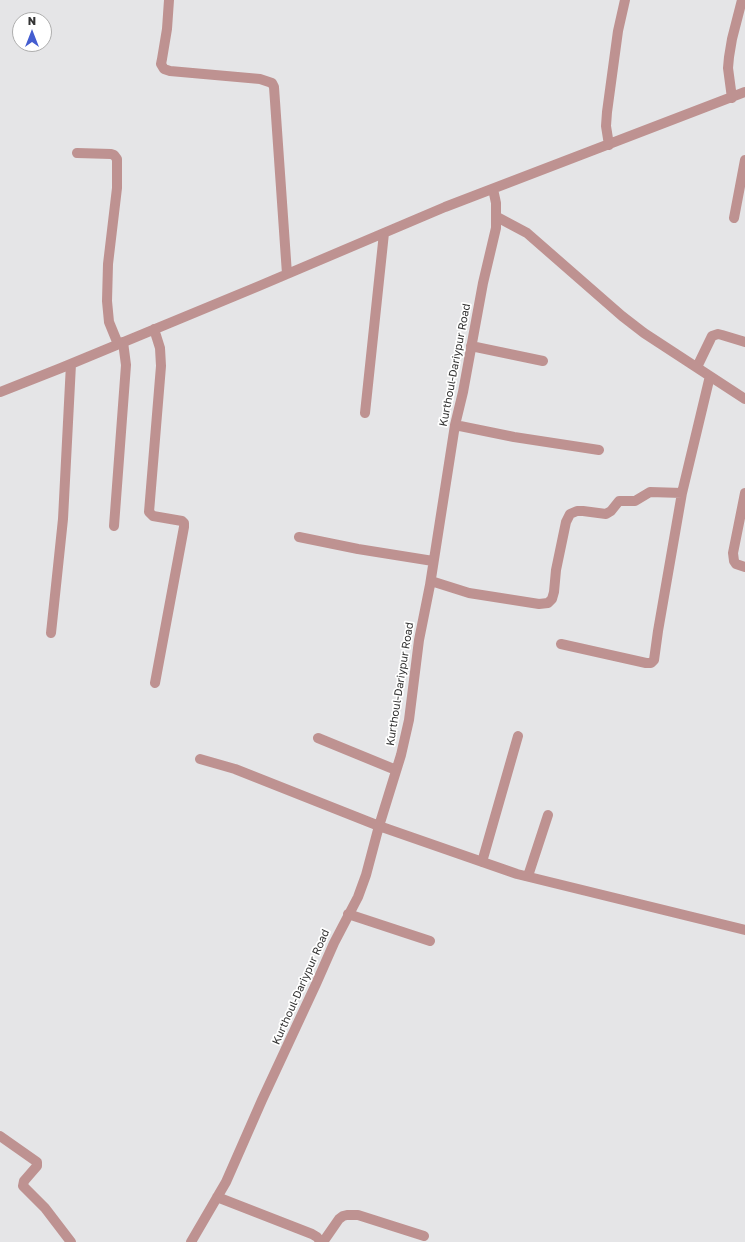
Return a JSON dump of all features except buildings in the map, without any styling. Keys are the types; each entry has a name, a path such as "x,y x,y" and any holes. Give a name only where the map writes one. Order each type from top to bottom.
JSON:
{"street":[{"path":"169,0 167,29 161,64 164,69 170,71 260,79 272,83 274,87 287,274"},
{"path":"609,145 606,126 607,112 618,31 625,0"},
{"path":"732,98 728,68 729,57 742,0"},
{"path":"0,392 493,189 745,92"},
{"path":"78,153 111,154 117,159 117,188 108,264 107,301 108,316 121,343 126,365 114,526"},
{"path":"734,218 745,160"},
{"name":"Kurthoul-Dariypur Road","path":"191,1242 226,1182 262,1100 348,914 358,897 366,875 409,720 419,640 431,581 455,425 463,392 483,283 493,246 497,217 493,189"},
{"path":"497,217 528,233 622,316 644,333 745,399"},
{"path":"365,413 384,233"},
{"path":"154,329 160,348 161,366 154,434 149,512 153,516 182,521 184,523 155,683"},
{"path":"697,367 712,336 718,334 745,342"},
{"path":"471,346 543,361"},
{"path":"51,633 63,519 71,364"},
{"path":"561,644 646,663 651,663 654,660 682,492 710,376"},
{"path":"455,425 522,438 599,450"},
{"path":"431,581 469,592 539,604 548,603 552,599 554,592 556,570 566,522 570,514 577,511 583,511 606,514 611,511 619,501 635,501 650,492 682,492"},
{"path":"745,493 733,548 733,557 736,564 745,567"},
{"path":"299,536 365,550 433,561"},
{"path":"482,862 518,736"},
{"path":"318,738 396,770"},
{"path":"200,759 235,769 379,826 482,862 528,876 745,930"},
{"path":"528,876 548,815"},
{"path":"348,914 430,941"},
{"path":"0,1136 37,1162 37,1166 24,1181 24,1186 45,1208 71,1242"},
{"path":"217,1197 312,1234 318,1237 322,1242 339,1219 347,1214 358,1215 424,1236"}]}
